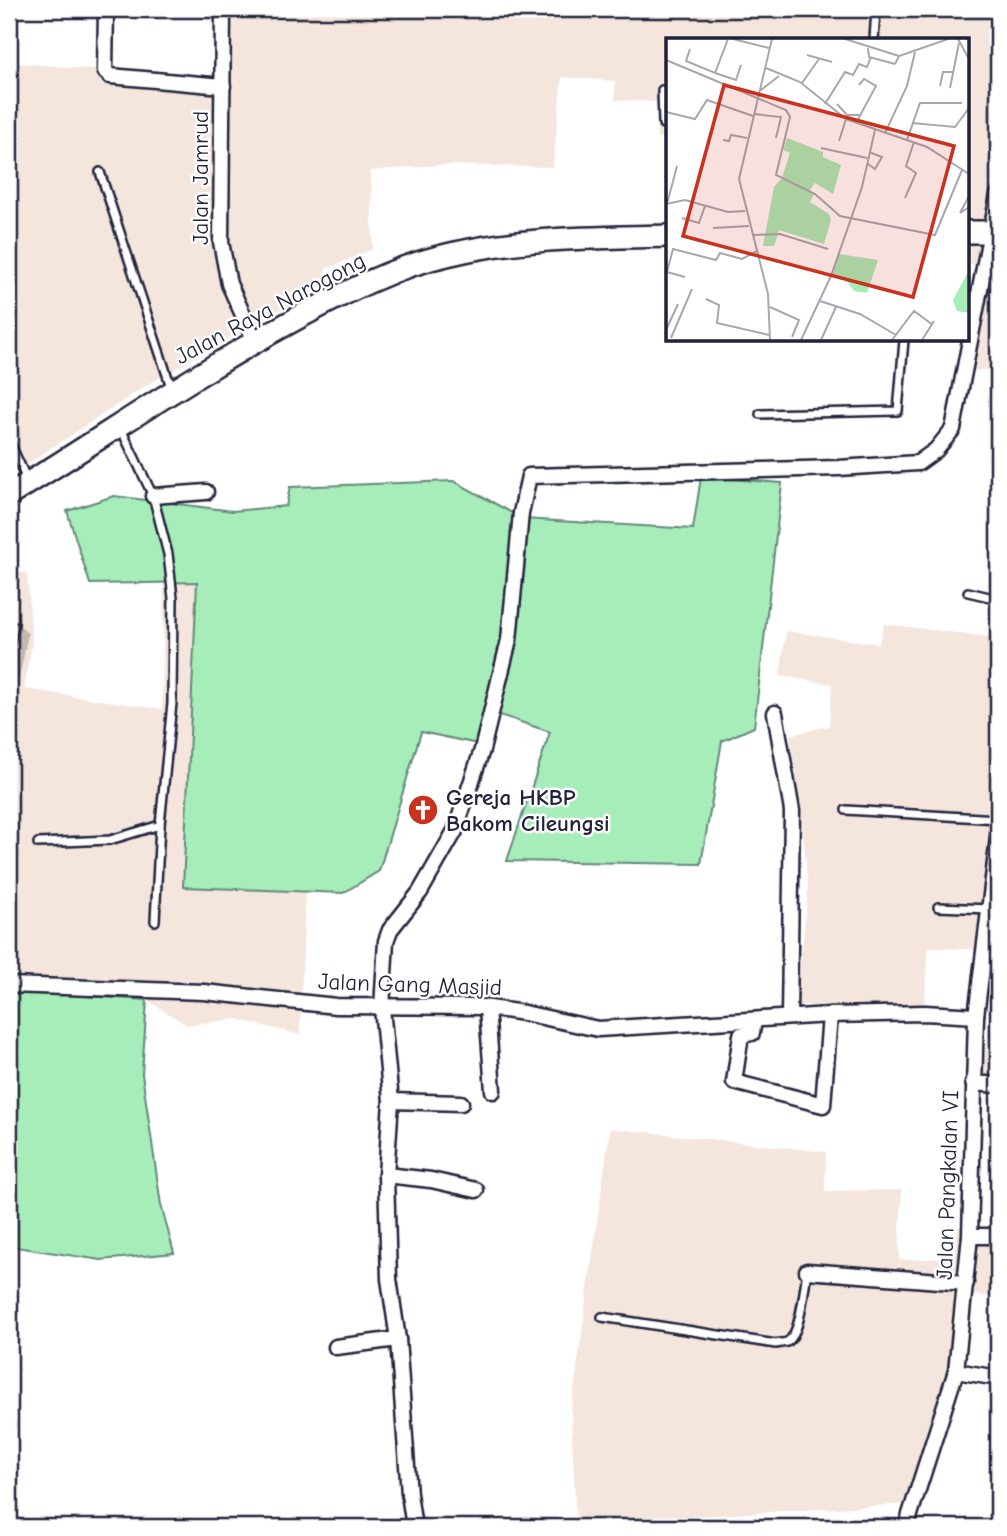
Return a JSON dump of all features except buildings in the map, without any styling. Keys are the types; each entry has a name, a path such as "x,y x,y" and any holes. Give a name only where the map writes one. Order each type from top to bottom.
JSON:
{"main road":[{"path":"968,232 995,232"},
{"name":"Jalan Raya Narogong","path":"9,495 255,341 351,289 406,267 449,254 498,244 666,236"}],"street":[{"path":"106,9 104,71 110,76 223,86"},
{"name":"Jalan Jamrud","path":"223,9 221,242 229,284 255,341"},
{"path":"414,1527 398,1339 389,1279 387,1175 391,1101 382,1008 386,941 390,930 420,892 455,831 482,750 509,640 521,513 529,476 918,464 936,450 953,429 995,232 998,195"},
{"path":"153,496 206,492"},
{"path":"775,713 792,811 789,1017"},
{"name":"Jalan Pangkalan VI","path":"906,1527 956,1371 970,1236 976,1016 990,909 995,891 998,838"},
{"name":"Jalan Gang Masjid","path":"9,985 204,992 335,1006 486,1008 598,1029 830,1015 925,1013 976,1016"},
{"path":"486,1008 493,1091"},
{"path":"754,1020 752,1033 741,1035 734,1082 823,1105 830,1015"},
{"path":"973,1083 998,1085"},
{"path":"391,1101 461,1103"},
{"path":"387,1175 431,1180 476,1190"},
{"path":"970,1236 998,1236"},
{"path":"807,1271 966,1283"},
{"path":"336,1347 398,1339"},
{"path":"956,1371 998,1378"}],"lane":[{"path":"874,38 876,9"},
{"path":"662,90 663,124 666,126"},
{"path":"100,172 172,391"},
{"path":"760,414 898,411 904,341"},
{"path":"119,426 153,496 168,554 173,598 173,703 160,825 155,921"},
{"path":"9,441 28,484"},
{"path":"968,592 998,599"},
{"path":"845,810 998,818"},
{"path":"38,843 110,840 160,825"},
{"path":"938,907 990,909"},
{"path":"601,1317 775,1344 787,1342 794,1335 798,1321 807,1271"}],"shaded area":[{"path":"227,9 998,9 998,242 990,242 984,265 968,264 968,38 666,38 666,138 657,138 657,102 615,100 615,81 562,77 553,167 439,165 371,171 373,249 326,269 327,283 150,383 9,476 9,62 221,81"},
{"path":"982,280 998,282 998,369 968,371"},
{"path":"9,530 17,574 27,572 32,643 24,689 162,709 164,582 197,582 183,887 305,891 300,1035 236,1019 187,1025 147,1000 9,991"},
{"path":"884,624 998,638 998,1077 983,1077 996,951 929,947 924,1009 796,1005 808,891 802,817 790,735 829,726 832,684 780,676 786,631 879,644"},
{"path":"610,1128 826,1152 825,1191 902,1190 899,1260 954,1258 958,1227 998,1227 998,1296 958,1295 953,1339 927,1455 908,1504 576,1523 571,1412"}],"green space":[{"path":"701,477 782,483 754,727 722,741 701,864 507,861 550,732 494,713 478,744 421,732 379,871 343,893 183,887 197,582 90,584 67,511 114,496 233,511 286,506 290,487 454,481 523,519 693,529"},
{"path":"9,991 147,1000 142,1074 161,1205 174,1253 101,1260 9,1246"}],"place":[{"name":"Gereja HKBP Bakom Cileungsi","path":"423,810"}]}
